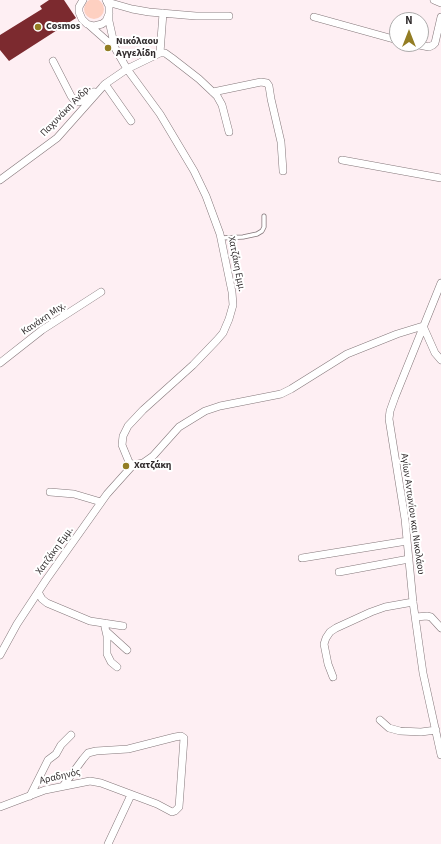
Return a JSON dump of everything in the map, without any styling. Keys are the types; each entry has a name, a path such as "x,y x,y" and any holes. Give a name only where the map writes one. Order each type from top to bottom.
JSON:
{"street":[{"path":"434,0 441,3"},
{"path":"106,1 139,11 196,16 230,16"},
{"path":"106,1 109,6 110,28 115,48"},
{"path":"81,2 79,12 80,17 115,48"},
{"path":"162,13 160,53 165,53 170,56 213,92 222,105 228,132"},
{"path":"89,25 94,26 102,24 106,21 109,14"},
{"path":"314,17 389,38"},
{"path":"429,47 433,46 435,43 441,17"},
{"name":"Χατζάκη Εμμ.","path":"115,48 127,69 160,114 190,164 206,196 221,238 232,292 233,305 230,319 223,333 217,340 193,365 143,410 128,426 123,436 122,445 127,458 133,465"},
{"name":"Παχυνάκη Ανδρ.","path":"0,180 57,138 106,84 127,69 160,53"},
{"path":"53,61 75,101 79,102 85,100 106,84 131,121"},
{"path":"213,92 261,82 268,83 281,142 283,171"},
{"path":"342,160 441,178"},
{"name":"Αγίων Αντωνίου και Νικολάου","path":"441,283 395,397 389,419 407,541 413,602 423,673 441,755"},
{"name":"Κανάκη Μιχ.","path":"0,363 42,330 101,292"},
{"path":"423,326 435,353 441,360"},
{"name":"Χατζάκη Εμμ.","path":"0,655 17,624 38,592 101,502 133,465 143,463 157,452 173,432 205,411 220,406 281,394 347,354 392,336 423,326"},
{"path":"50,492 78,495 101,502"},
{"path":"302,558 407,541"},
{"path":"339,572 409,559"},
{"path":"38,592 42,599 57,607 105,627 127,650"},
{"path":"334,677 328,664 324,644 330,632 371,612 386,607 413,602"},
{"path":"416,617 431,617 441,628"},
{"path":"105,627 123,626"},
{"path":"105,627 107,654 111,662 117,667"},
{"path":"380,720 389,728 400,730 421,732 436,730"},
{"path":"30,796 48,760 56,754 61,745 71,735"},
{"name":"Αραδηνός","path":"0,807 45,790 85,782 96,782 175,812 180,807 184,738 180,736 128,749 88,753 63,786"},
{"path":"108,844 131,795"}],"lane":[{"path":"221,238 257,234 262,231 264,227 264,216"}],"shaded area":[{"path":"94,-1 101,2 104,9 101,16 94,19 87,16 84,9 87,2"}],"building":[{"name":"Cosmos","path":"49,0 64,0 76,18 9,61 0,50 0,35 42,9 40,6"}],"place":[{"name":"Cosmos","path":"38,27"},
{"name":"Νικόλαου Αγγελίδη","path":"108,48"},
{"name":"Χατζάκη","path":"126,466"}]}
